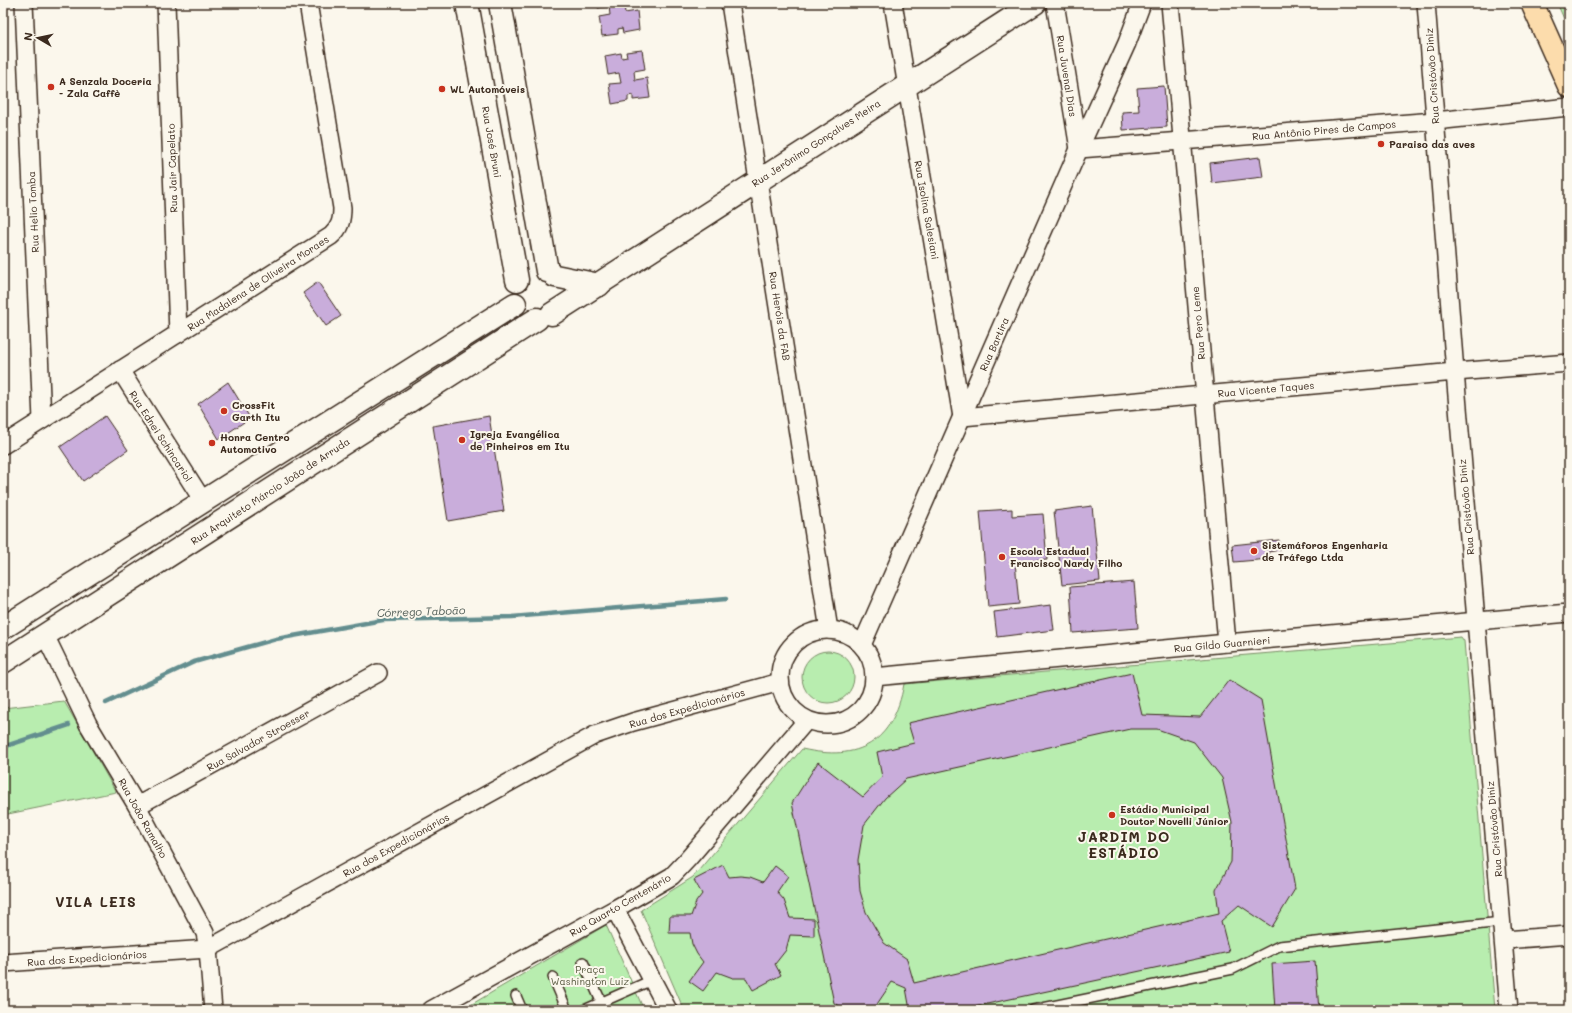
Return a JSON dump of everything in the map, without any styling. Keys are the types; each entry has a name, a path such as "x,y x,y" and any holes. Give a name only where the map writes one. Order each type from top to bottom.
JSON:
{"main road":[{"path":"1532,3 1569,86"}],"street":[{"name":"Rua Helio Tomba","path":"24,3 42,420"},
{"name":"Rua Jair Capelato","path":"166,3 178,334"},
{"name":"Rua Madalena de Oliveira Moraes","path":"3,445 331,236 340,226 342,208 308,3"},
{"name":"Rua José Bruni","path":"467,3 517,280"},
{"path":"500,3 551,274 560,284 562,292 558,308 545,316 528,317 520,312 515,304 513,296 517,280 523,274 530,271 539,270 551,274 599,285"},
{"name":"Rua Heróis da FAB","path":"730,3 829,630"},
{"name":"Rua Isolina Salesiani","path":"893,3 962,417"},
{"name":"Rua Jerônimo Gonçalves Meira","path":"545,316 599,285 758,180 1035,3"},
{"name":"Rua Juvenal Dias","path":"1055,3 1079,149"},
{"name":"Rua Bartira","path":"862,645 1079,149 1127,43 1142,3"},
{"name":"Rua Bartira","path":"1127,43 1150,3"},
{"name":"Rua Pero Leme","path":"1170,3 1227,643"},
{"name":"Rua Cristóvão Diniz","path":"1426,3 1455,372 1509,1010"},
{"name":"Rua Antônio Pires de Campos","path":"1079,149 1435,121 1569,107"},
{"path":"3,628 515,304"},
{"name":"Rua Arquiteto Márcio João de Arruda","path":"3,662 545,316"},
{"name":"Rua Vicente Taques","path":"962,417 1569,363"},
{"name":"Rua Ednei Schincariol","path":"120,370 203,501"},
{"name":"Rua Gildo Guarnieri","path":"874,677 1227,643 1569,613"},
{"path":"818,630 829,630 847,634 862,645 869,655 873,666 874,677 872,691 867,704 858,714 846,721 833,725 819,725 806,721 796,714 788,705 782,694 780,670 783,659 797,640 806,634 818,630"},
{"name":"Rua João Ramalho","path":"45,635 88,724 137,806 205,932 208,949 213,1010"},
{"name":"Rua Salvador Stroesser","path":"137,806 378,673"},
{"name":"Rua dos Expedicionários","path":"3,963 208,949 595,735 633,722 780,682"},
{"name":"Rua Quarto Centenário","path":"431,1010 672,876 806,721"},
{"path":"615,909 668,1010"},
{"path":"1504,940 1569,935"}],"lane":[{"path":"1033,1010 1232,969 1279,946 1502,922"},
{"path":"583,962 603,1006"},
{"path":"553,977 567,1010"},
{"path":"584,1010 603,1006 652,980"},
{"path":"516,996 522,1010"}],"green space":[{"path":"1557,3 1569,3 1569,30"},
{"name":"Estádio Municipal Doutor Novelli Júnior","path":"1461,637 1464,641 1495,1010 684,1010 641,910 693,877 802,749 840,753 856,750 870,744 882,734 891,721 899,704 904,684"},
{"path":"828,651 838,653 846,659 852,667 854,677 852,687 846,695 838,701 828,703 818,701 810,695 804,687 802,677 804,667 810,659 818,653"},
{"path":"64,701 116,792 3,815 3,708"},
{"name":"Praça Washington Luiz","path":"606,925 644,1010 462,1010"}],"building":[{"path":"597,3 629,3 624,4 625,13 637,11 639,30 623,33 622,28 618,29 618,34 602,36 599,17 610,15 609,6 598,8"},
{"path":"642,50 645,69 634,71 635,80 647,78 650,98 633,100 633,95 628,96 628,101 612,104 609,84 621,83 619,73 608,75 605,56 621,53 622,58 627,57 626,52"},
{"path":"1164,86 1167,127 1123,130 1122,112 1139,111 1137,88"},
{"path":"1260,157 1263,177 1212,183 1210,163"},
{"path":"318,282 341,316 326,326 303,293"},
{"name":"CrossFit Garth Itu","path":"228,382 250,418 219,439 198,404"},
{"path":"105,416 128,450 83,481 60,447"},
{"path":"489,416 504,511 448,521 433,426"},
{"path":"1092,506 1100,581 1062,585 1054,511"},
{"path":"1012,509 1012,516 1043,514 1047,560 1015,562 1019,604 988,607 980,511"},
{"name":"Sistemáforos Engenharia de Tráfego Ltda","path":"1279,540 1280,550 1268,552 1269,559 1234,562 1232,545"},
{"path":"1134,582 1138,628 1073,633 1070,587"},
{"path":"1051,605 1054,630 997,637 994,612"},
{"path":"1132,673 1142,715 1200,717 1229,680 1261,700 1295,889 1272,927 1239,905 1221,921 1229,952 959,1010 910,1010 906,988 892,982 873,1010 847,1010 834,1003 792,803 818,762 863,797 882,777 877,752 914,743 908,723","holes":["1130,729 1157,729 1194,742 1222,778 1232,822 1231,862 1216,890 1219,913 914,983 907,959 884,943 866,912 860,891 858,860 864,825 885,798 906,779"]},
{"path":"723,865 729,877 750,877 763,882 775,866 788,876 777,892 784,900 790,918 814,919 814,936 790,935 786,950 775,964 781,975 753,990 746,978 733,978 717,972 703,991 689,981 703,962 692,944 690,933 669,933 670,916 691,916 696,902 702,894 694,880"},
{"path":"1315,961 1319,1010 1275,1010 1272,964"}],"waterway":[{"name":"Córrego Taboão","path":"106,703 194,662 276,639 383,620 512,617 726,599"},
{"name":"Córrego Taboão","path":"3,747 69,725"}],"place":[{"name":"A Senzala Doceria - Zala Caffè","path":"51,87"},
{"name":"WL Automóveis","path":"442,89"},
{"name":"Paraiso das aves","path":"1381,144"},
{"name":"CrossFit Garth Itu","path":"224,411"},
{"name":"Igreja Evangélica de Pinheiros em Itu","path":"462,440"},
{"name":"Honra Centro Automotivo","path":"212,443"},
{"name":"Sistemáforos Engenharia de Tráfego Ltda","path":"1254,551"},
{"name":"Escola Estadual Francisco Nardy Filho","path":"1002,557"},
{"name":"Estádio Municipal Doutor Novelli Júnior","path":"1112,815"}],"district":[{"name":"JARDIM DO ESTÁDIO","path":"1124,844"},
{"name":"VILA LEIS","path":"96,901"}]}
